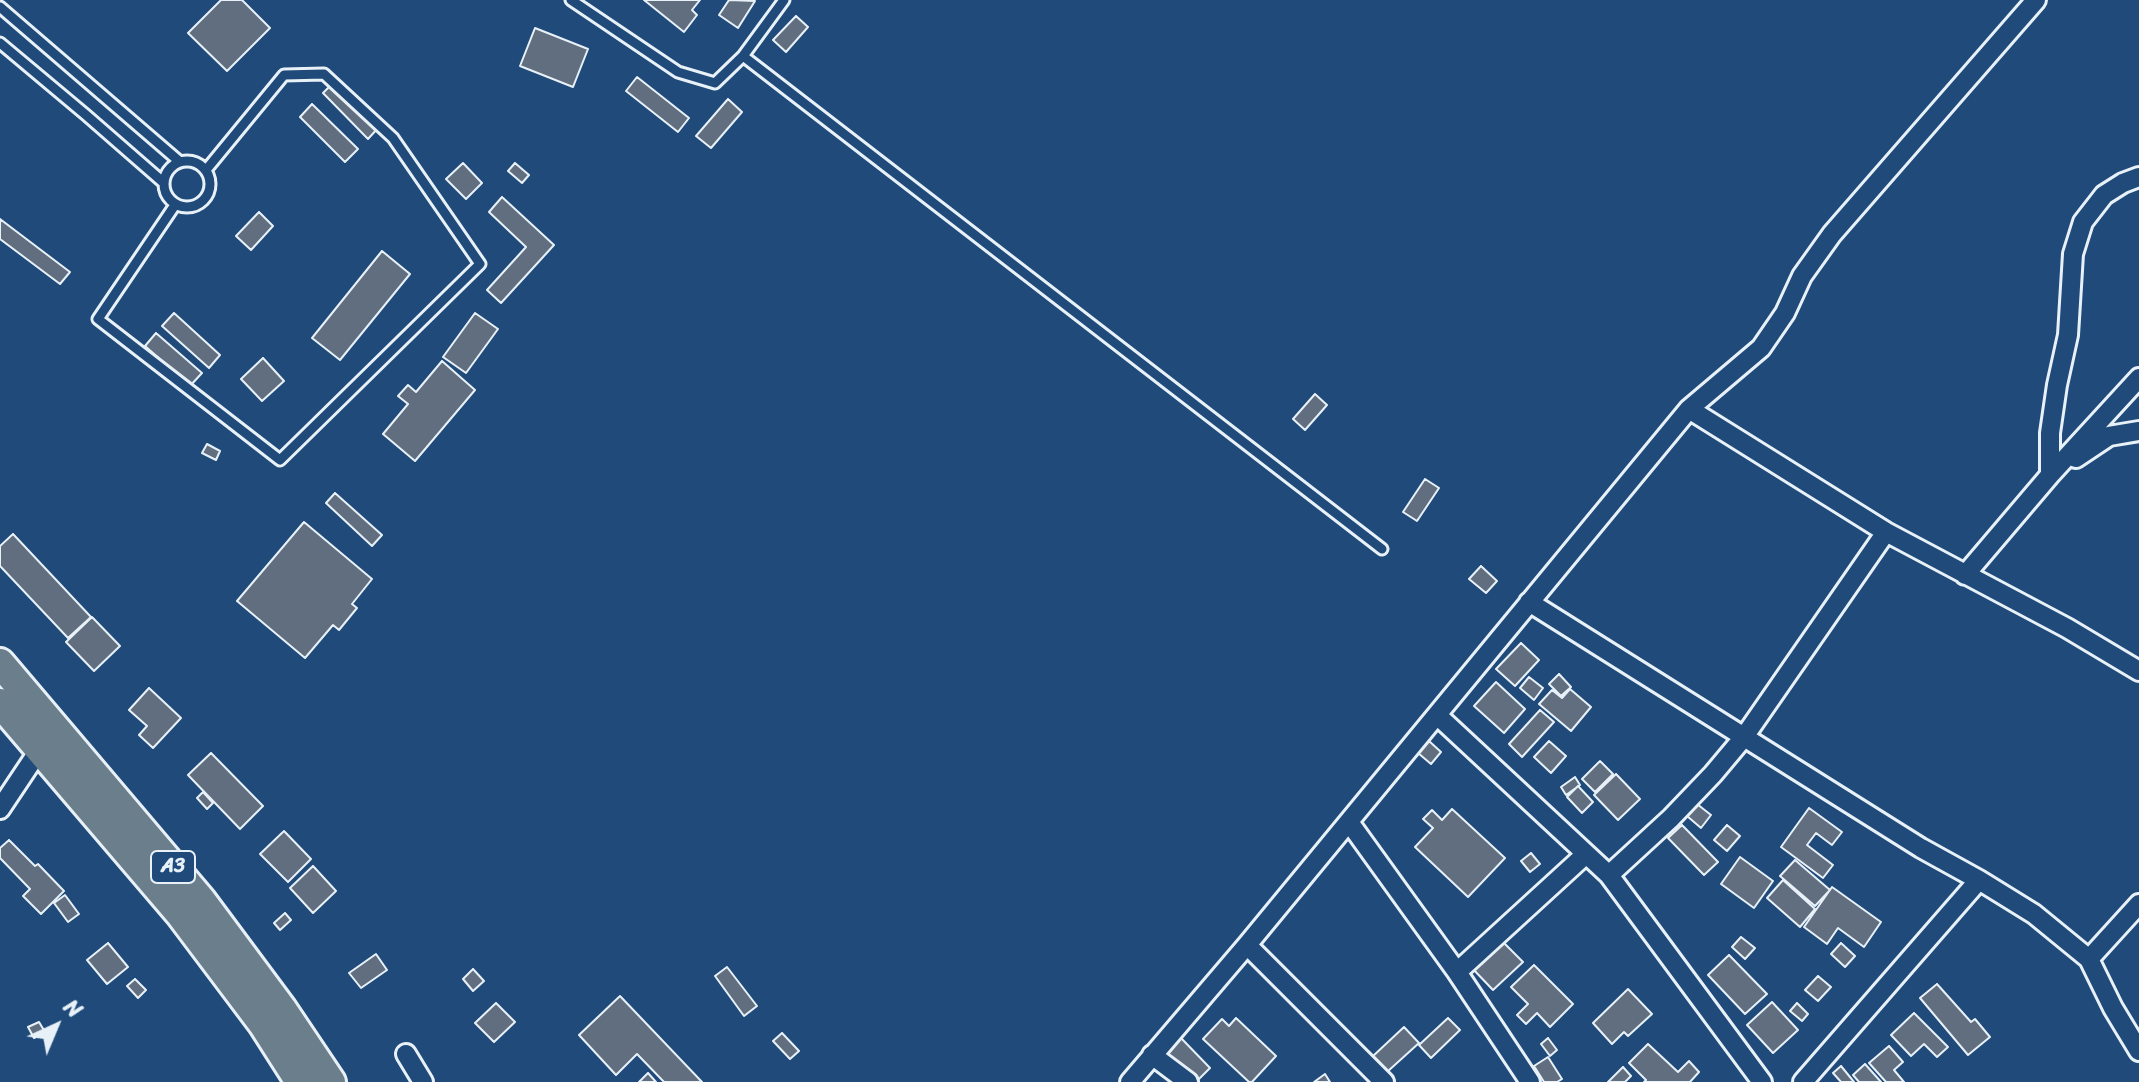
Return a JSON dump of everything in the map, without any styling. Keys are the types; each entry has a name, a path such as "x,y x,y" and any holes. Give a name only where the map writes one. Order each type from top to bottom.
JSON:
{"highway":[{"name":"A3","path":"0,663 201,900 282,1009 331,1082"},
{"name":"A3","path":"0,703 181,915 263,1024 300,1082"}],"street":[{"path":"1130,1082 1438,716 1689,409 1761,348 1785,313 1802,276 1832,234 2036,0"},
{"path":"2050,475 2050,433 2068,335 2073,254 2083,222 2104,195 2139,177"},
{"path":"1965,575 2050,475 2139,378"},
{"path":"1689,409 1886,532 2067,628 2139,671"},
{"path":"2050,475 2109,436 2139,431"},
{"path":"1609,875 1702,785 1744,737 1886,532"},
{"path":"1529,602 1921,848 2034,914 2089,959 2139,1051"},
{"path":"1438,716 1609,875 1762,1082"},
{"path":"0,809 40,749"},
{"path":"1349,822 1457,972 1530,1082"},
{"path":"1457,972 1586,854"},
{"path":"1803,1082 1979,880"},
{"path":"2089,959 2139,905"},
{"path":"1247,945 1384,1082"},
{"path":"406,1054 423,1082"},
{"path":"1152,1055 1188,1082"}],"lane":[{"path":"571,0 678,72 715,83 743,56 784,0"},
{"path":"0,7 180,162"},
{"path":"0,43 164,183"},
{"path":"743,56 1382,549"},
{"path":"175,205 98,319 280,460 480,264 393,138 324,74 284,75 206,170"},
{"path":"180,162 194,162 206,170 211,186 205,200 191,208 175,205 169,199 164,183 172,167 180,162"}],"building":[{"path":"221,0 242,0 270,28 227,71 188,33"},
{"path":"644,0 700,0 692,10 697,15 684,32"},
{"path":"729,0 755,1 738,28 719,15"},
{"path":"796,16 808,27 786,52 773,40"},
{"path":"535,28 588,49 573,87 520,66"},
{"path":"637,77 689,118 678,132 626,91"},
{"path":"333,83 378,128 368,139 323,93"},
{"path":"728,99 742,112 711,148 696,136"},
{"path":"312,104 358,149 345,162 300,117"},
{"path":"463,163 482,183 466,199 446,179"},
{"path":"515,163 529,175 522,183 508,171"},
{"path":"502,197 554,245 501,303 487,290 526,247 489,212"},
{"path":"259,212 273,226 251,250 236,236"},
{"path":"0,219 70,272 60,284 0,239"},
{"path":"382,251 410,274 340,360 312,338"},
{"path":"174,313 220,355 209,368 162,326"},
{"path":"475,313 498,329 466,373 443,357"},
{"path":"156,333 202,373 190,386 145,346"},
{"path":"263,358 284,381 262,401 241,379"},
{"path":"442,361 475,390 415,461 383,434 408,404 398,396 408,385 416,392"},
{"path":"1315,394 1327,405 1305,430 1293,419"},
{"path":"207,444 220,451 216,460 202,453"},
{"path":"1425,479 1439,488 1417,521 1403,512"},
{"path":"335,493 382,535 372,546 326,503"},
{"path":"304,522 372,579 352,604 357,608 339,630 333,625 305,658 237,601"},
{"path":"13,534 91,617 68,638 0,566 0,546"},
{"path":"1481,566 1497,581 1486,593 1469,579"},
{"path":"92,617 120,646 94,671 66,642"},
{"path":"1521,643 1539,660 1515,686 1496,669"},
{"path":"1559,674 1571,687 1561,696 1549,684"},
{"path":"1529,677 1543,688 1534,700 1520,688"},
{"path":"1496,682 1525,709 1504,733 1474,706"},
{"path":"149,688 181,718 153,748 139,735 147,726 129,710"},
{"path":"1570,689 1591,707 1571,731 1539,704 1552,690 1562,698"},
{"path":"1540,710 1554,722 1522,757 1509,744"},
{"path":"1429,741 1441,752 1431,764 1418,753"},
{"path":"1549,741 1566,756 1551,773 1534,757"},
{"path":"211,753 263,806 240,829 188,775"},
{"path":"1600,761 1613,774 1595,792 1582,779"},
{"path":"1616,774 1640,799 1618,820 1594,795"},
{"path":"1575,777 1580,785 1566,795 1561,787"},
{"path":"1578,786 1593,802 1582,813 1567,797"},
{"path":"203,792 213,803 207,809 197,798"},
{"path":"1697,804 1711,815 1701,828 1687,816"},
{"path":"1809,808 1842,832 1832,845 1816,833 1807,845 1833,865 1823,878 1781,847"},
{"path":"1452,809 1505,858 1468,897 1415,847 1433,828 1423,819 1432,810 1442,820"},
{"path":"1682,825 1718,862 1704,875 1668,838"},
{"path":"1727,825 1740,836 1727,851 1714,840"},
{"path":"284,831 311,859 288,882 260,854"},
{"path":"9,840 64,891 41,914 23,896 30,889 0,858 0,848"},
{"path":"1531,853 1540,864 1530,872 1521,861"},
{"path":"1740,857 1773,881 1754,908 1721,884"},
{"path":"1795,860 1830,890 1815,906 1780,876"},
{"path":"313,866 336,891 313,913 290,888"},
{"path":"1783,880 1815,909 1800,927 1767,898"},
{"path":"1832,887 1881,922 1864,947 1838,928 1827,944 1804,927"},
{"path":"65,895 79,914 68,922 54,903"},
{"path":"285,913 291,920 280,930 274,923"},
{"path":"1741,937 1755,948 1745,959 1732,947"},
{"path":"1500,939 1523,962 1493,990 1471,967"},
{"path":"108,943 128,967 107,984 87,960"},
{"path":"1841,943 1855,956 1845,967 1831,954"},
{"path":"376,954 387,970 361,988 349,973"},
{"path":"1729,955 1767,994 1745,1014 1708,975"},
{"path":"1534,965 1573,1004 1550,1027 1537,1013 1526,1024 1517,1015 1528,1004 1511,987"},
{"path":"727,967 757,1006 744,1016 715,976"},
{"path":"473,969 484,981 473,991 463,979"},
{"path":"1818,976 1831,987 1818,1001 1805,990"},
{"path":"135,979 146,990 138,998 127,986"},
{"path":"1937,984 1971,1022 1975,1019 1990,1037 1968,1055 1920,998"},
{"path":"1628,989 1652,1014 1628,1036 1624,1032 1612,1044 1593,1023"},
{"path":"620,996 702,1082 664,1082 637,1054 616,1075 579,1035"},
{"path":"1772,1002 1798,1030 1773,1053 1747,1025"},
{"path":"496,1003 515,1022 494,1042 475,1023"},
{"path":"1797,1003 1808,1014 1802,1021 1790,1011"},
{"path":"1914,1013 1948,1047 1937,1057 1924,1044 1911,1056 1891,1035"},
{"path":"1236,1018 1276,1056 1252,1082 1203,1039 1222,1019 1229,1026"},
{"path":"1448,1018 1460,1030 1431,1058 1419,1045"},
{"path":"39,1022 45,1032 34,1038 28,1027"},
{"path":"1404,1027 1419,1043 1387,1072 1372,1057"},
{"path":"782,1033 799,1051 790,1059 773,1041"},
{"path":"1181,1038 1210,1068 1196,1082 1163,1055"},
{"path":"1548,1038 1557,1050 1550,1056 1541,1044"},
{"path":"1648,1044 1678,1072 1689,1061 1699,1072 1690,1082 1644,1082 1646,1080 1629,1063"},
{"path":"1889,1046 1903,1062 1894,1070 1904,1082 1886,1082 1869,1063"},
{"path":"1548,1057 1562,1079 1557,1082 1544,1082 1534,1066"},
{"path":"1865,1064 1881,1082 1859,1082 1853,1075"},
{"path":"1841,1066 1854,1082 1841,1082 1833,1073"},
{"path":"1623,1067 1631,1076 1625,1082 1608,1082"},
{"path":"648,1073 656,1082 639,1082"},
{"path":"1325,1074 1330,1082 1314,1082"}]}
